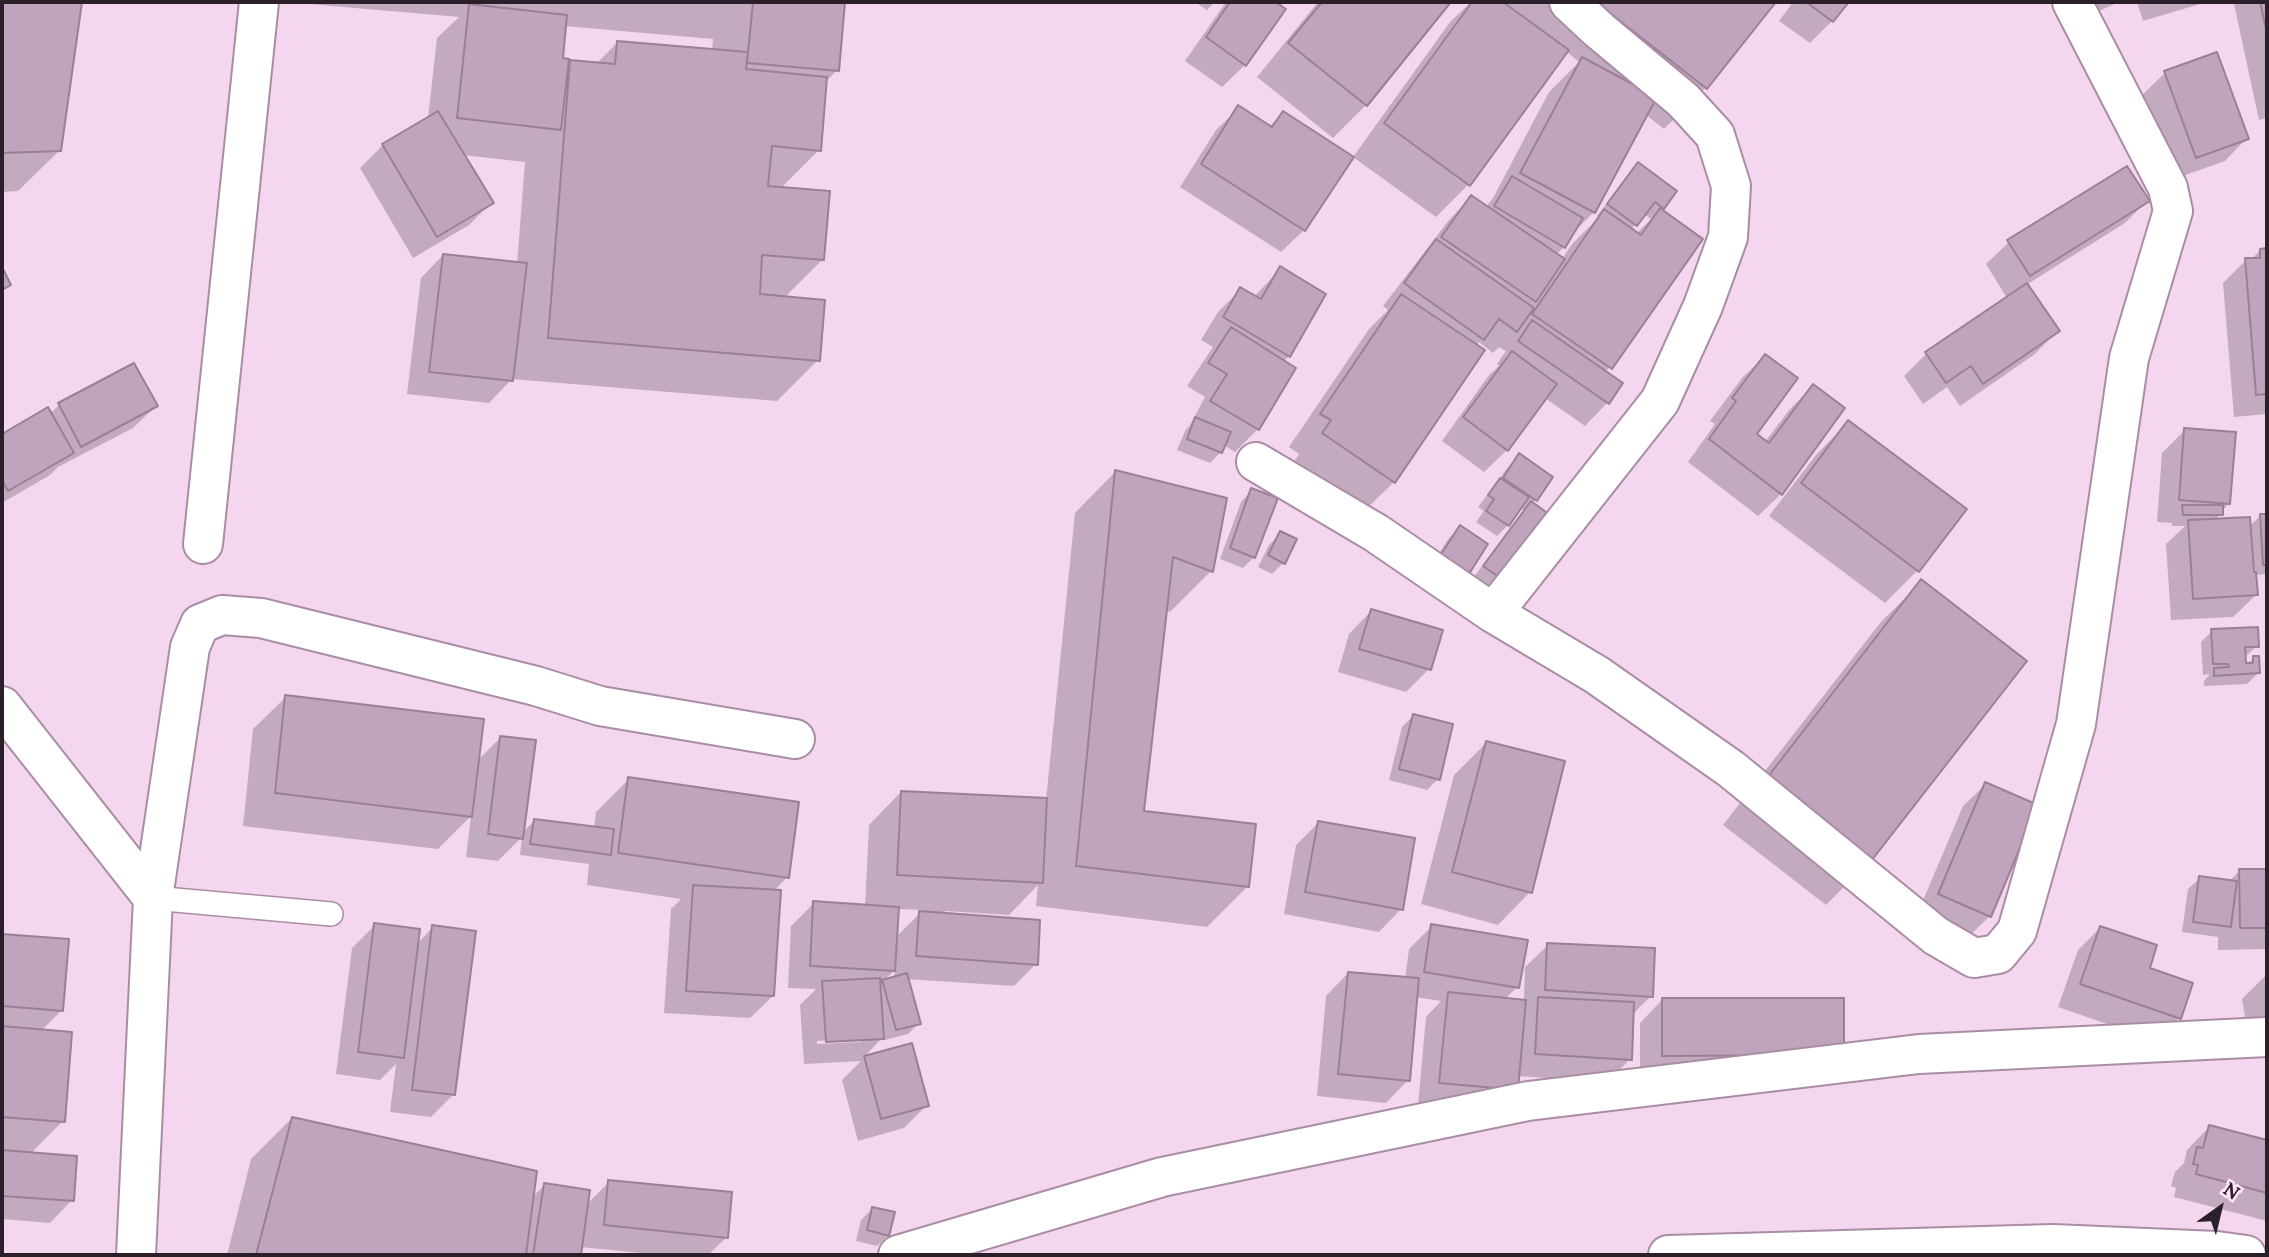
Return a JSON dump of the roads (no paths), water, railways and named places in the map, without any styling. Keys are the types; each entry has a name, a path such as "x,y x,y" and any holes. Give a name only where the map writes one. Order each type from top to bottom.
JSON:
{"street":[{"path":"203,544 259,2"},
{"path":"1493,613 1660,401 1703,306 1728,237 1731,186 1715,135 1682,100 1569,2"},
{"path":"1255,462 1376,533 1493,613 1597,675 1731,769 1936,936 1974,958 1998,954 2017,931 2076,724 2129,358 2172,211 2168,188 2072,2"},
{"path":"143,1254 153,898 190,647 200,624 222,615 261,618 536,686 600,706 795,739"},
{"path":"2,706 153,898"},
{"path":"898,1255 1162,1177 1528,1101 1919,1054 2267,1037"},
{"path":"1668,1255 2053,1244 2217,1251 2245,1255"}],"lane":[{"path":"153,898 331,914"}]}
